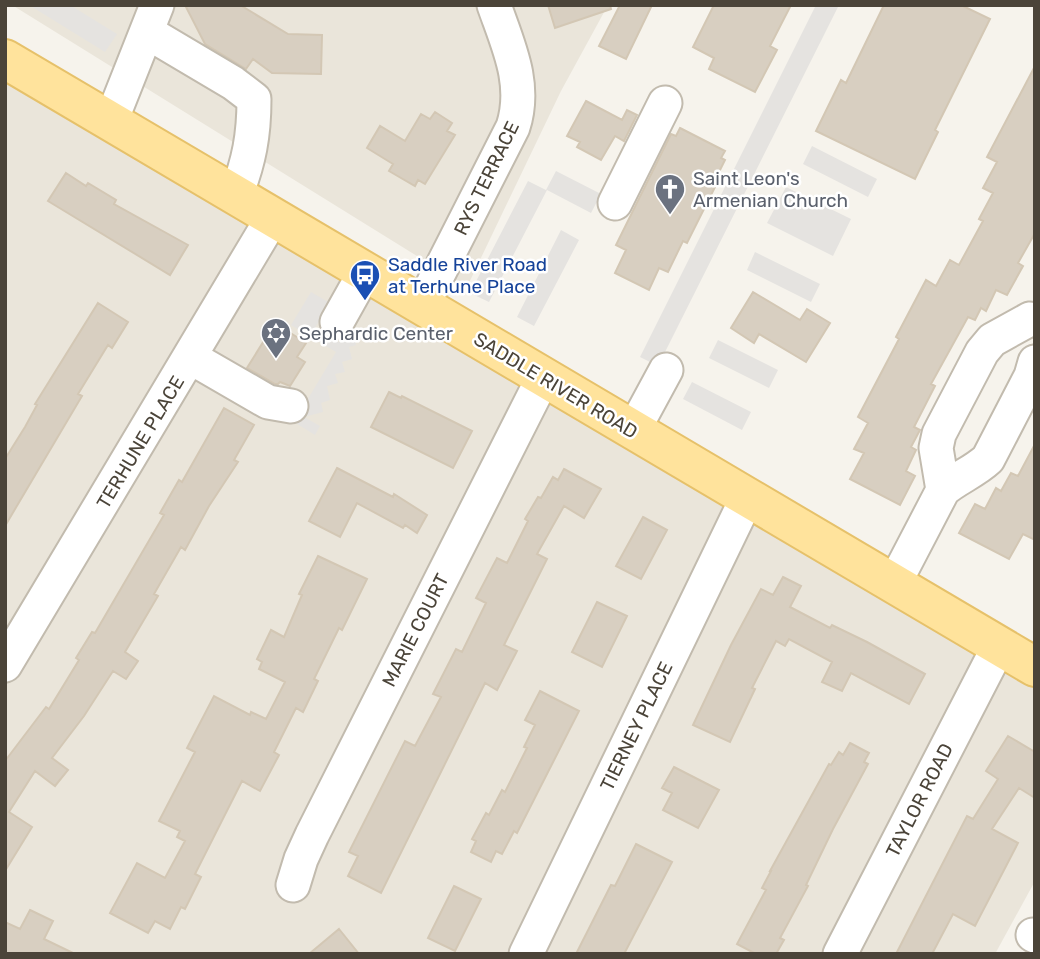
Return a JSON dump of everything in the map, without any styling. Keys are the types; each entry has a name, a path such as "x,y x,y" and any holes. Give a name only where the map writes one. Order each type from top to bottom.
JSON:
{"main road":[{"name":"SADDLE RIVER ROAD","path":"5,59 1035,667"}],"street":[{"name":"RYS TERRACE","path":"422,306 513,127 519,110 516,68 494,5"},
{"path":"111,121 152,19 254,99 254,131 248,163 236,195"},
{"path":"615,203 665,103"},
{"name":"TERHUNE PLACE","path":"5,665 273,217"},
{"path":"337,321 365,272"},
{"path":"894,584 943,490 953,481 977,470 988,459 1031,376 1035,362 1030,335 1033,315"},
{"path":"943,490 936,448 939,434 982,352 992,341 1033,315"},
{"path":"190,357 268,402 291,406"},
{"path":"633,430 666,370"},
{"name":"MARIE COURT","path":"293,885 312,835 543,378"},
{"name":"TIERNEY PLACE","path":"526,954 747,498"},
{"name":"TAYLOR ROAD","path":"840,954 999,646"}],"shaded area":[{"path":"12,5 608,5 561,91 467,287"},
{"path":"29,5 70,5 117,34 105,52"},
{"path":"816,5 839,5 658,366 640,357"},
{"path":"5,59 1035,667 1035,881 995,954 5,954"},
{"path":"812,146 877,179 868,197 803,164"},
{"path":"556,171 601,194 591,213 547,190 489,302 470,293 528,181 546,190"},
{"path":"786,187 851,219 833,256 767,223"},
{"path":"561,230 579,240 534,326 517,317"},
{"path":"755,252 820,284 811,302 747,270"},
{"path":"311,292 330,303 315,328 338,342 355,338 356,345 349,347 352,359 342,362 345,372 335,374 338,383 327,386 330,400 321,403 323,412 304,417 320,426 315,435 294,422 336,352 291,325"},
{"path":"718,340 778,370 769,388 709,358"},
{"path":"692,382 751,412 742,430 683,399"}],"building":[{"path":"185,5 240,5 288,34 322,35 321,74 272,73 253,59 246,69 205,44"},
{"path":"548,5 610,5 611,9 555,28"},
{"path":"620,5 652,5 626,59 599,46"},
{"path":"714,5 791,5 770,46 777,50 755,92 709,69 714,58 693,47"},
{"path":"884,5 961,5 990,19 935,130 938,132 915,179 816,131 841,80 846,83"},
{"path":"1035,66 1035,233 1018,263 1023,266 1007,295 996,290 986,311 981,308 975,320 968,317 931,384 935,386 914,427 920,430 911,447 916,450 906,471 915,476 900,505 850,479 864,453 854,449 868,423 858,417 926,280 936,286 950,260 959,265 983,221 979,219 993,193 983,188 997,162 987,157"},
{"path":"586,101 622,120 627,110 637,115 624,141 615,136 601,160 577,147 580,142 567,136"},
{"path":"435,112 452,123 447,131 455,135 425,184 418,180 415,186 389,171 393,164 367,148 380,126 405,141 421,114 430,119"},
{"path":"680,128 725,151 721,158 725,160 717,176 720,177 687,243 683,241 668,272 659,268 649,290 615,273 626,250 616,245 671,134 676,136"},
{"path":"66,173 86,186 88,183 116,200 114,204 188,245 170,275 48,201"},
{"path":"753,292 800,320 807,309 830,323 806,362 759,334 754,343 731,328"},
{"path":"98,303 128,322 112,348 108,345 78,394 82,396 5,526 5,459 37,405 35,404"},
{"name":"Sephardic Center","path":"275,323 306,343 297,357 305,362 290,386 280,382 275,384 247,368"},
{"path":"389,392 472,431 453,468 371,427"},
{"path":"224,408 254,425 234,460 238,462 209,506 185,550 181,547 154,594 158,596 125,652 138,661 126,679 113,671 52,758 68,770 55,786 35,771 9,812 32,827 5,871 5,761 46,707 49,709 79,660 76,658 92,632 95,633 164,515 160,513 179,480 182,482"},
{"path":"1035,444 1035,540 1023,534 1009,559 959,533 975,504 985,509 996,488 1001,491 1011,473 1018,476"},
{"path":"337,468 393,497 394,494 427,515 417,533 357,503 340,537 309,521"},
{"path":"564,469 601,489 584,518 564,506 537,554 547,559 504,645 517,651 497,690 485,683 381,893 348,876 358,856 349,852 405,741 415,746 441,697 433,694 456,649 462,652 486,603 476,598 497,558 507,563 528,521 525,519 538,497 541,498 553,477 558,480"},
{"path":"643,517 667,530 641,579 616,566"},
{"path":"318,556 367,579 314,679 318,681 303,712 296,708 274,752 279,755 260,791 242,781 195,874 201,877 185,909 181,907 170,929 155,921 148,933 110,913 137,863 165,878 185,841 177,837 180,831 159,821 195,752 187,748 214,696 250,715 251,712 266,719 285,682 259,669 262,662 257,659 271,630 284,637 302,595 299,594"},
{"path":"783,577 801,586 790,607 830,628 832,625 867,642 925,674 909,704 851,673 842,691 822,682 832,662 789,639 785,646 776,641 752,688 755,689 730,742 693,725 761,589 773,595"},
{"path":"597,602 627,616 602,667 572,652"},
{"path":"540,691 579,711 517,833 514,831 502,854 496,851 491,862 471,852 476,841 472,839 502,790 505,792 527,748 524,747 535,725 525,720"},
{"path":"1008,736 1035,752 1035,798 1019,788 992,829 1018,843 975,926 953,914 932,954 896,954 967,816 973,819 998,779 986,771"},
{"path":"850,743 869,753 864,762 868,764 780,938 784,940 776,954 756,954 737,944 766,890 762,888 770,871 829,764 831,765 839,752 843,755"},
{"path":"674,767 719,790 698,828 663,810 672,793 662,788"},
{"path":"636,844 672,862 624,954 576,954 611,885 615,886"},
{"path":"454,886 481,899 455,951 428,938"},
{"path":"30,910 53,921 44,939 75,954 5,954 5,922 20,929"},
{"path":"339,929 359,954 309,954"}],"place":[{"name":"Saint Leon's Armenian Church","path":"670,216"},
{"name":"Saddle River Road at Terhune Place","path":"365,302"},
{"name":"Sephardic Center","path":"276,360"}]}
